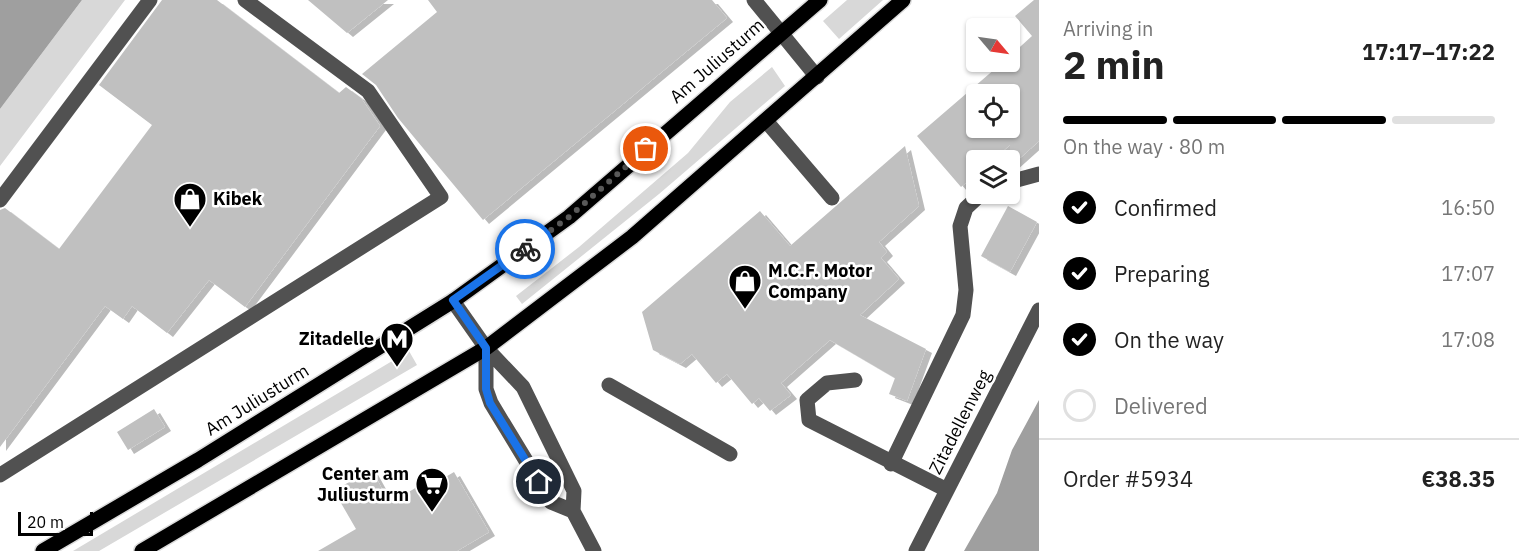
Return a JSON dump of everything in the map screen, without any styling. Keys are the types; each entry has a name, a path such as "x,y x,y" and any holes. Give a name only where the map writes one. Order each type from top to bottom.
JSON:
{"main road":[{"name":"Am Juliusturm","path":"43,551 198,460 453,300 569,217 780,32 820,0"},
{"path":"142,551 486,348 632,237 903,0"}],"street":[{"path":"0,200 150,0"},
{"path":"0,475 441,197 368,91 245,0"},
{"path":"754,0 817,77"},
{"path":"766,121 832,198"},
{"path":"1020,179 1039,174"},
{"path":"891,464 963,315 966,290 960,226 966,208 970,204"},
{"path":"453,300 486,348 523,387 574,491 573,511 594,551"},
{"name":"Zitadellenweg","path":"916,551 1039,310"},
{"path":"486,348 486,389 490,403 551,502 573,511"},
{"path":"855,380 827,383 807,400 809,420 891,464 947,490"},
{"path":"609,385 730,454"}],"shaded area":[{"path":"0,0 82,0 0,109"},
{"path":"82,0 125,0 0,166 0,109"},
{"path":"847,0 883,0 839,39 823,21"},
{"path":"772,67 785,86 659,194 522,304 516,296 579,247 688,153 730,102"},
{"path":"409,351 417,365 99,551 73,551"},
{"path":"1039,400 1039,551 964,551 997,493 1012,450"}],"building":[{"name":"Kibek","path":"162,0 217,0 339,93 346,87 361,98 380,126 245,307 209,280 167,333 132,306 123,319 105,306 0,447 0,210 5,208 59,249 152,125 99,85"},
{"path":"308,0 388,0 347,33"},
{"path":"428,0 712,0 727,18 483,220 398,118 376,85 362,74 437,12"},
{"path":"1034,0 1039,0 1039,141 1020,158 1020,150 1010,150 1010,145 1004,150 966,150 966,183 961,187 917,136 966,94 966,138 1020,138 1020,84 977,84 991,72 1020,72 1020,47 1032,36 1020,22 1020,18 1015,16"},
{"path":"905,146 919,206 879,242 887,252 881,258 899,279 860,315 926,349 907,401 889,394 895,378 830,340 781,383 791,395 770,411 759,398 752,404 727,374 716,383 692,354 680,364 653,350 642,312 760,211 790,246"},
{"path":"1008,206 1037,222 1010,272 981,256"},
{"path":"154,409 165,427 128,450 117,432"},
{"name":"Center am Juliusturm","path":"371,469 390,503 434,477 437,482 454,472 489,532 457,551 318,551 356,529 334,491"}],"way so far":[{"path":"525,249 569,217 646,149"}],"place":[{"name":"Kibek","path":"190,228"},
{"name":"M.C.F. Motor Company","path":"745,310"},
{"name":"Zitadelle","path":"397,368"},
{"name":"Center am Juliusturm","path":"432,513"}],"route":[{"path":"525,249 453,300 486,348 486,389 490,403 539,482"}]}
